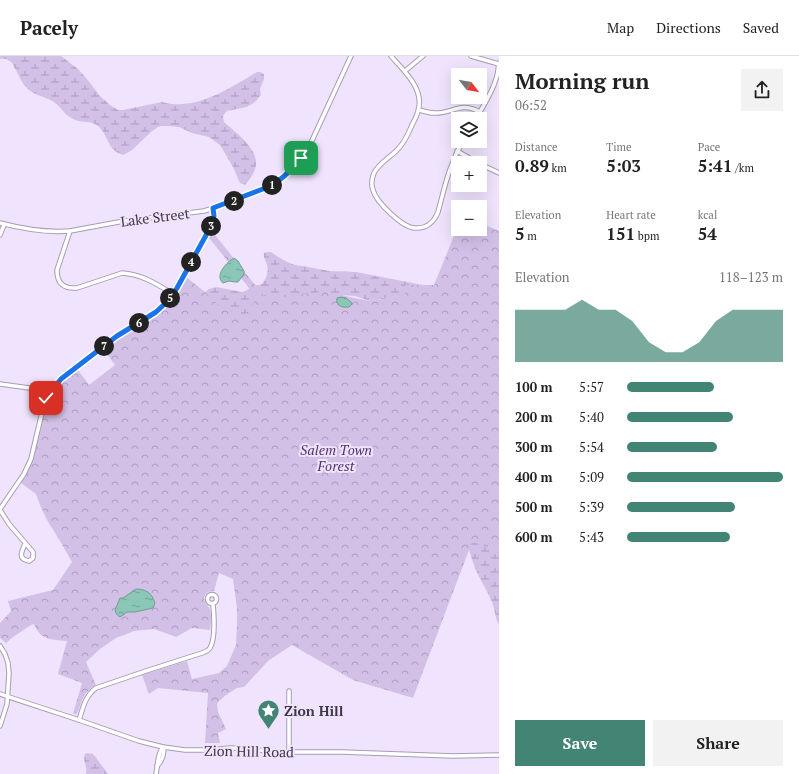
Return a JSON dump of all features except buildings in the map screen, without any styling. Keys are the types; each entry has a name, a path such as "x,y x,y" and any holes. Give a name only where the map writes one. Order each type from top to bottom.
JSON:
{"street":[{"name":"Lake Street","path":"2,224 39,231 70,231 124,221 190,213 213,208 277,183 289,172 309,147 351,56"},
{"path":"391,56 405,71 417,89 419,110 406,139 377,169 372,177 375,196 381,204 400,222 411,228 423,228 429,225 436,218 449,170 459,148"},
{"path":"405,71 423,56"},
{"path":"419,110 436,114 459,108 471,108 480,112 495,83 499,63 471,56"},
{"path":"457,151 465,156"},
{"path":"487,168 499,173"},
{"path":"25,544 22,551 22,558 29,561 33,555 32,552 9,524 0,510 24,474 31,459 44,404 48,396 59,381 117,336 156,312 173,294 210,228 214,216 213,208"},
{"path":"0,235 2,224"},
{"path":"70,231 57,270 57,276 64,287 70,289 76,288 122,273 147,279 173,294"},
{"path":"0,384 51,391"},
{"path":"79,720 87,697 90,692 96,688 202,654 208,650 211,645 214,625 213,604"},
{"path":"0,646 5,654 9,673 7,704 0,726"},
{"path":"289,691 289,752"},
{"name":"Zion Hill Road","path":"0,694 133,739 163,747 185,750 230,748 275,752 342,752 453,756 499,755"},
{"path":"156,774 158,766 157,761 163,747"}],"green space":[{"path":"0,56 61,56 78,69 100,96 118,110 162,102 187,104 199,101 212,97 257,72 260,72 264,74 264,79 260,89 261,95 255,102 247,107 227,111 223,117 224,122 244,140 253,152 256,163 254,172 245,185 240,183 233,167 220,145 209,137 192,133 179,127 158,127 132,150 123,155 118,153 112,148 103,131 98,126 93,123 78,121 72,118 54,102 30,91 22,82 12,63 6,59 0,59"},
{"name":"Salem Town Forest","path":"487,226 499,231 499,550 472,542 413,698 353,680 292,645 269,660 244,687 237,688 219,701 217,704 218,712 226,729 218,733 220,743 205,743 208,693 158,688 149,694 142,675 187,661 192,679 219,673 227,666 236,645 237,608 233,579 219,573 214,591 208,592 204,598 211,612 210,630 192,628 176,637 154,629 134,631 116,638 100,649 86,662 96,685 86,694 77,714 73,714 82,683 58,674 67,641 51,639 43,636 34,624 6,643 0,638 0,623 11,611 8,601 53,590 72,562 47,520 36,494 21,483 33,459 47,402 54,390 78,370 89,385 115,365 104,350 131,331 154,318 165,309 177,294 186,277 205,292 221,308 225,307 244,316 254,302 249,288 210,239 206,239 211,230 264,296 281,298 297,294 327,292 371,301 405,295 405,285 434,285 454,236 487,236"},
{"path":"271,252 294,265 299,266 329,271 356,272 423,285 455,287 371,301 355,296 342,295 306,300 48,451 81,386 92,384 209,289 216,287 242,292 262,284 268,267 264,258 264,253"},
{"path":"499,527 499,625 492,602 475,568 463,529"},
{"path":"87,753 96,757 108,774 86,774 84,757"}],"water":[{"path":"234,258 238,261 244,271 244,274 238,282 229,281 223,283 220,276 222,269"},
{"path":"337,298 346,298 352,304 349,307 338,305"},
{"path":"136,589 146,591 150,594 155,603 153,608 135,612 127,612 120,617 115,610 120,598 123,598"}],"place":[{"name":"Zion Hill","path":"269,730"}],"route":[{"path":"46,398 61,379 117,336 156,312 170,299 210,228 214,216 213,208 224,205 277,183 301,158"}]}
